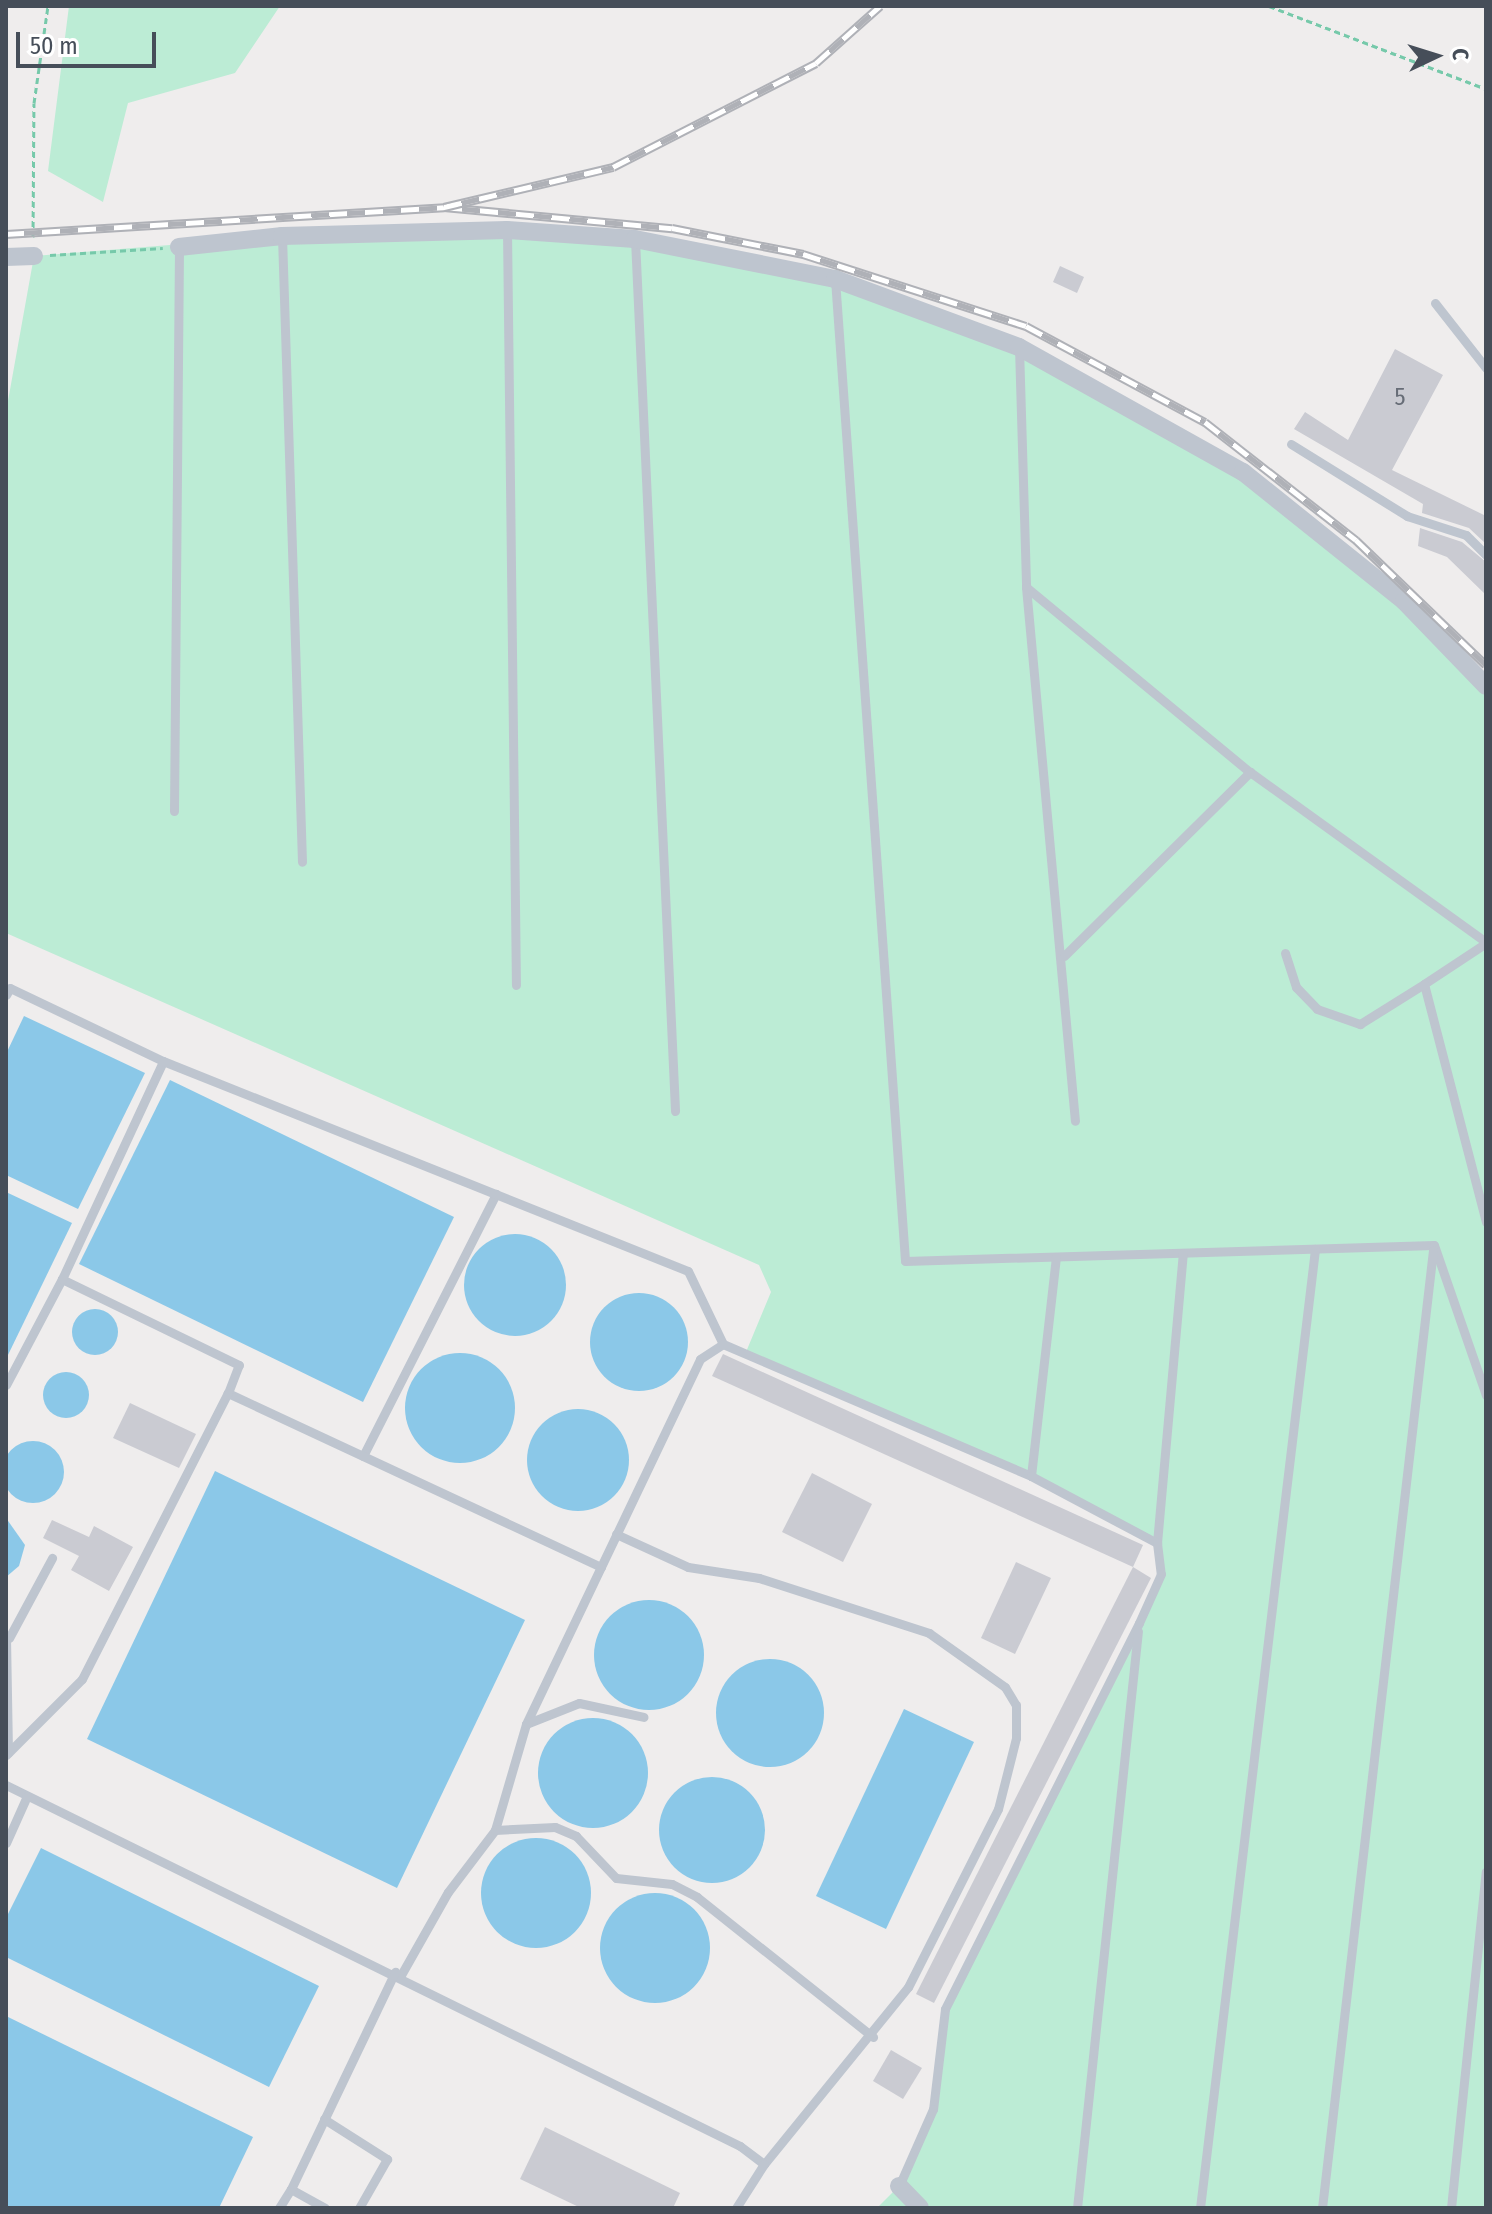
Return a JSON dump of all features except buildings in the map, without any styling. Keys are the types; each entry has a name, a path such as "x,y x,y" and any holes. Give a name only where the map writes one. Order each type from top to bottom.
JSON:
{"street":[{"path":"179,247 282,236 507,230 635,239 835,279 1019,347 1243,472 1404,601 1486,686"},
{"path":"6,257 34,256"},
{"path":"899,2186 915,2207"}],"lane":[{"path":"507,230 516,985"},
{"path":"282,236 302,862"},
{"path":"635,239 675,1111"},
{"path":"174,811 179,247"},
{"path":"835,279 905,1261 1434,1245"},
{"path":"1435,303 1486,368"},
{"path":"1019,347 1026,587 1064,956 1075,1121"},
{"path":"1291,444 1407,516 1466,535 1486,555"},
{"path":"1026,587 1250,772 1486,942 1360,1024 1317,1009 1296,987 1285,953"},
{"path":"1064,956 1250,772"},
{"path":"1424,984 1486,1222"},
{"path":"6,995 10,988 163,1061 688,1271 723,1344 1031,1476 1157,1543"},
{"path":"6,1385 62,1279 163,1061"},
{"path":"363,1456 496,1194"},
{"path":"1434,1245 1486,1395"},
{"path":"1322,2208 1434,1245"},
{"path":"1200,2208 1315,1249"},
{"path":"899,2186 933,2109 945,2009 1161,1574 1157,1543 1183,1253"},
{"path":"1031,1476 1056,1257"},
{"path":"7,1754 82,1679 228,1393 239,1365 62,1279"},
{"path":"279,2208 398,1974 448,1892 495,1830 526,1724 700,1359 723,1344"},
{"path":"228,1393 601,1567"},
{"path":"616,1534 688,1567 759,1578 929,1633 1005,1687 1016,1705 1016,1738 998,1809 908,1987 873,2037 764,2164 736,2208"},
{"path":"7,1754 8,1637 52,1558"},
{"path":"1077,2208 1139,1623"},
{"path":"526,1724 579,1703 644,1717"},
{"path":"6,1785 398,1974 764,2164"},
{"path":"6,1843 27,1796"},
{"path":"495,1830 555,1827 576,1836 616,1878 672,1884 697,1897 873,2037"},
{"path":"1451,2208 1486,1872"},
{"path":"324,2119 387,2159 359,2208"},
{"path":"291,2189 325,2208"}],"path":[{"path":"48,6 33,168 34,256 179,247"},
{"path":"1269,6 1486,89"}],"green space":[{"path":"69,6 280,6 235,73 128,103 103,202 48,171"},
{"path":"282,236 635,239 835,279 1019,347 1243,472 1404,601 1486,686 1486,2208 877,2208 899,2186 933,2109 945,2009 1161,1574 1157,1543 1031,1476 746,1352 771,1292 759,1265 6,933 6,412 34,256"}],"water":[{"path":"24,1016 145,1073 78,1209 6,1175 6,1054"},
{"path":"170,1080 454,1217 363,1402 79,1264"},
{"path":"6,1192 72,1223 7,1357 6,1357"},
{"path":"515,1234 544,1242 558,1256 566,1285 558,1314 544,1328 515,1336 486,1328 472,1314 464,1285 472,1256 486,1242"},
{"path":"639,1293 658,1296 674,1307 685,1323 688,1342 685,1361 674,1377 658,1388 639,1391 620,1388 604,1377 593,1361 590,1342 593,1323 604,1307 620,1296"},
{"path":"95,1309 111,1316 118,1332 111,1348 95,1355 79,1348 72,1332 79,1316"},
{"path":"460,1353 481,1357 499,1369 511,1387 515,1408 511,1429 499,1447 481,1459 460,1463 439,1459 421,1447 409,1429 405,1408 409,1387 421,1369 439,1357"},
{"path":"66,1372 82,1379 89,1395 82,1411 66,1418 50,1411 43,1395 50,1379"},
{"path":"578,1409 598,1413 614,1424 625,1440 629,1460 625,1480 614,1496 598,1507 578,1511 558,1507 542,1496 531,1480 527,1460 531,1440 542,1424 558,1413"},
{"path":"27,1441 39,1441 55,1450 62,1460 62,1484 55,1494 39,1503 27,1503 7,1489 2,1478 2,1466 16,1446"},
{"path":"215,1471 525,1620 397,1888 87,1739"},
{"path":"6,1518 25,1545 19,1566 6,1577"},
{"path":"649,1600 670,1604 688,1616 700,1634 704,1655 700,1676 688,1694 670,1706 649,1710 628,1706 610,1694 598,1676 594,1655 598,1634 610,1616 628,1604"},
{"path":"770,1659 791,1663 808,1675 820,1692 824,1713 820,1734 808,1751 791,1763 770,1767 749,1763 732,1751 720,1734 716,1713 720,1692 732,1675 749,1663"},
{"path":"904,1709 974,1742 886,1929 816,1896"},
{"path":"593,1718 614,1723 632,1734 643,1752 648,1773 643,1794 632,1812 614,1823 593,1828 572,1823 554,1812 543,1794 538,1773 543,1752 554,1734 572,1723"},
{"path":"712,1777 732,1781 749,1793 761,1810 765,1830 761,1850 749,1867 732,1879 712,1883 692,1879 675,1867 663,1850 659,1830 663,1810 675,1793 692,1781"},
{"path":"536,1838 557,1842 575,1854 587,1872 591,1893 587,1914 575,1932 557,1944 536,1948 515,1944 497,1932 485,1914 481,1893 485,1872 497,1854 515,1842"},
{"path":"41,1848 319,1986 269,2087 6,1957 6,1918"},
{"path":"655,1893 676,1897 694,1909 706,1927 710,1948 706,1969 694,1987 676,1999 655,2003 634,1999 616,1987 604,1969 600,1948 604,1927 616,1909 634,1897"},
{"path":"6,2016 253,2137 219,2208 6,2208"}],"railway":[{"path":"6,234 444,207 613,167 816,63 880,6"},
{"path":"444,207 672,228 803,254 1026,326 1205,422 1356,540 1486,665"}]}
